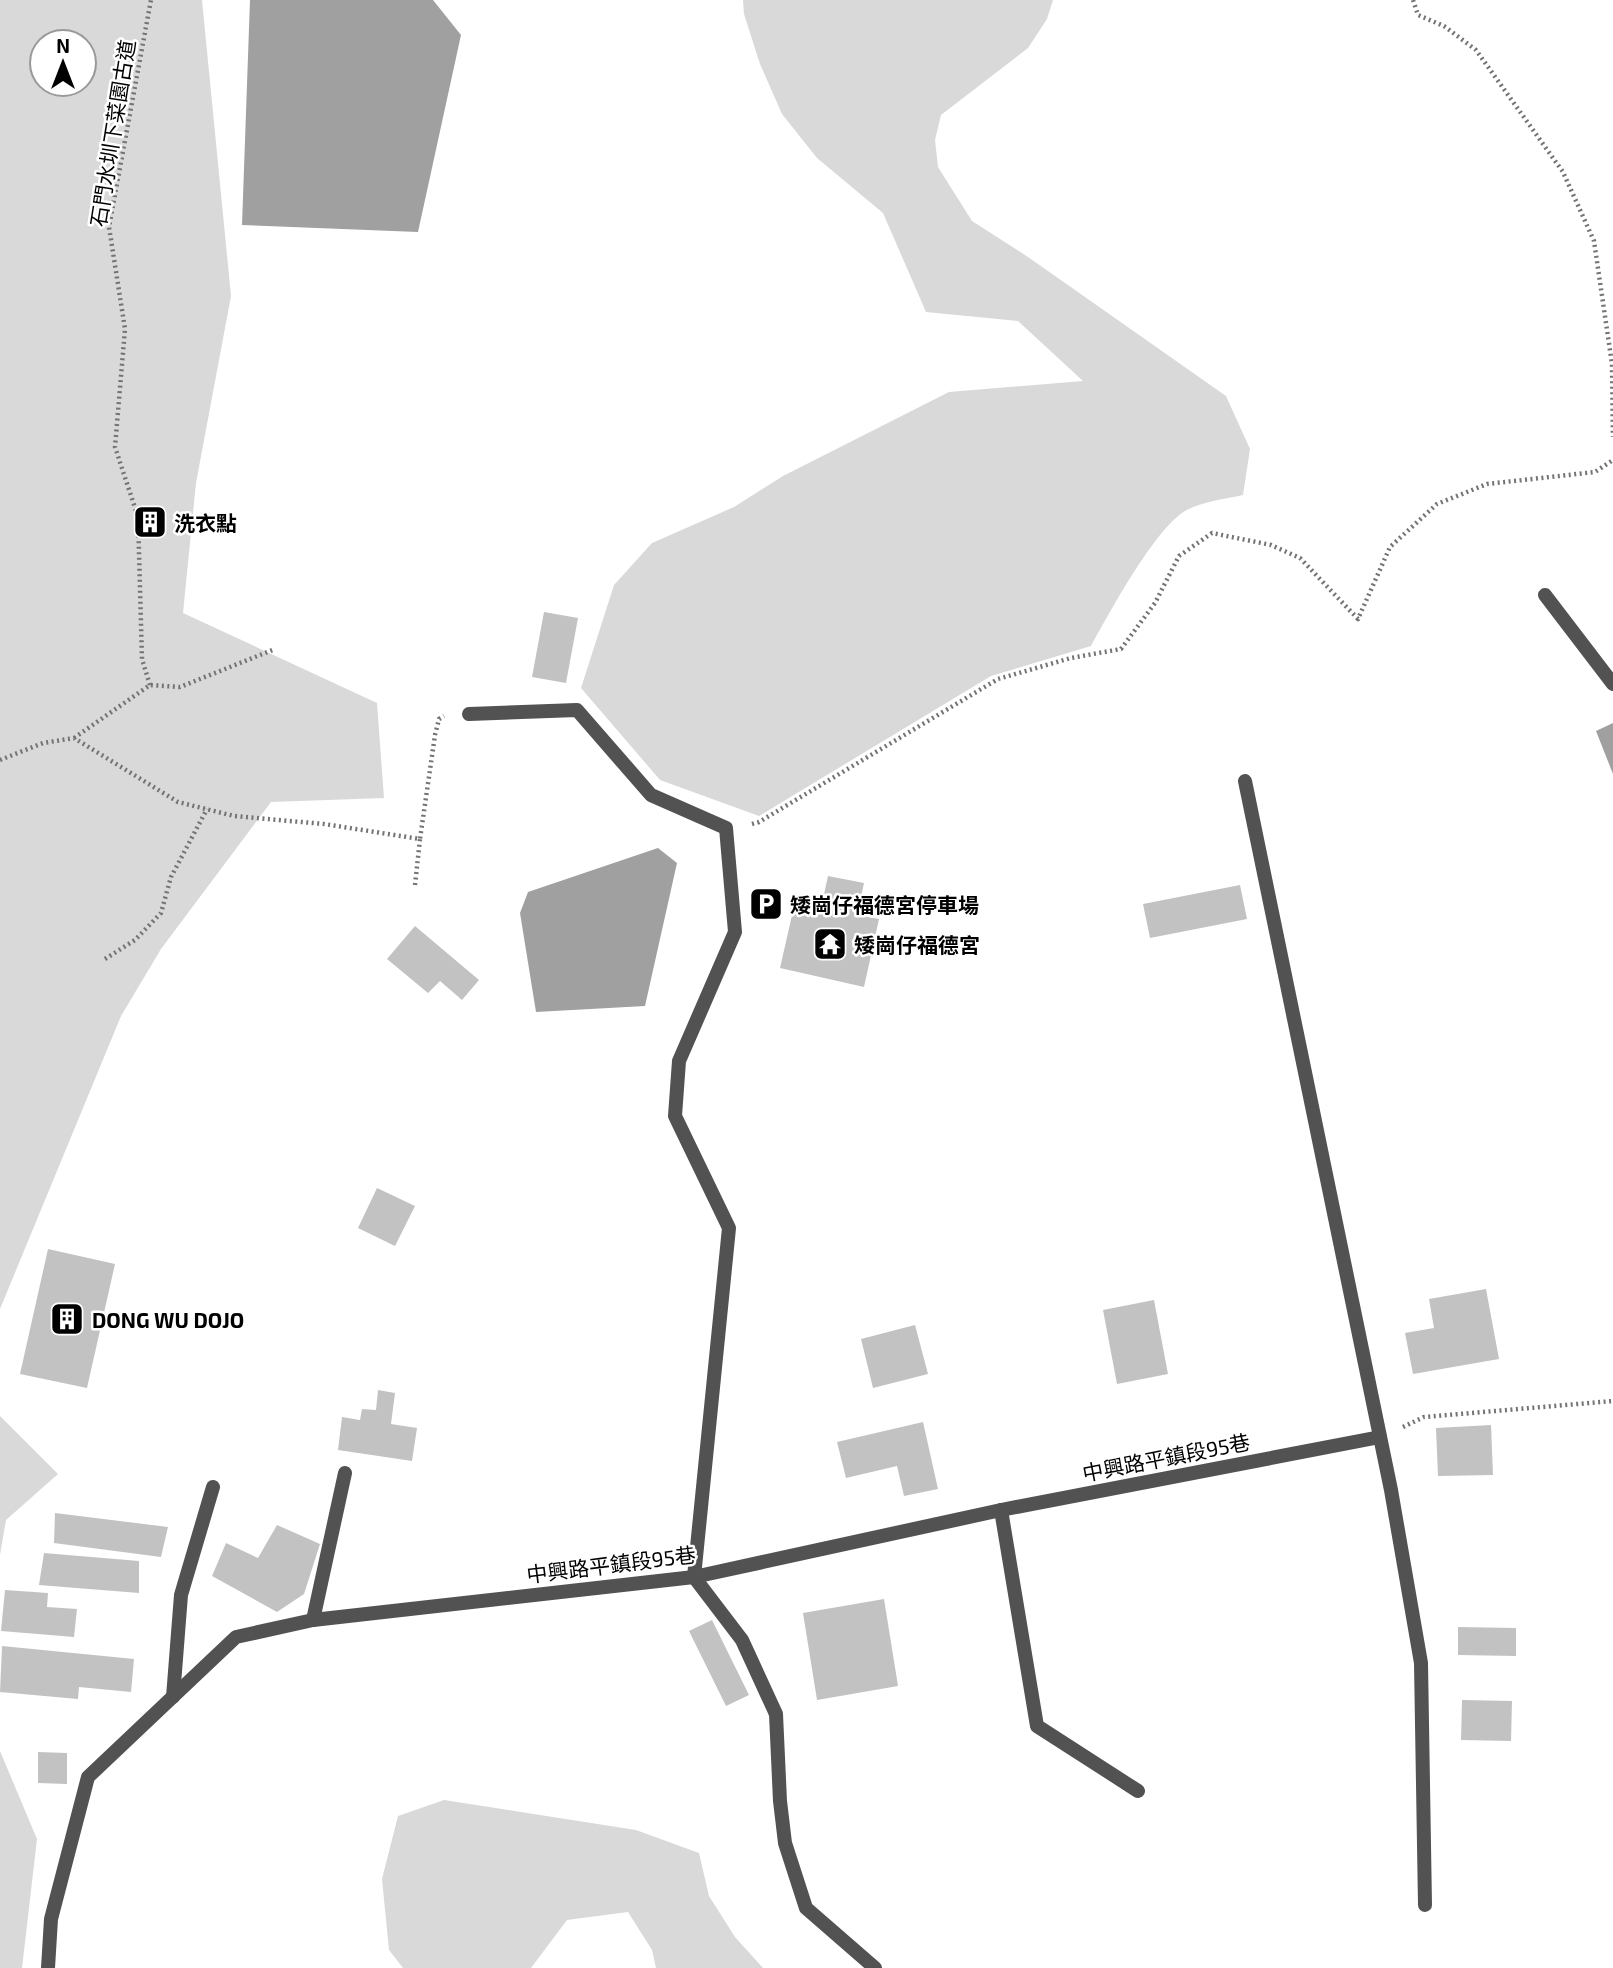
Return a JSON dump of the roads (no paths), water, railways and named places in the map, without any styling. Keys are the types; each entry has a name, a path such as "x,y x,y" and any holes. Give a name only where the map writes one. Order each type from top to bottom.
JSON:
{"street":[{"path":"1545,595 1613,684"},
{"path":"469,714 577,710 651,795 726,828 735,932 679,1061 675,1116 729,1228 694,1577 742,1640 776,1714 785,1843 806,1908 875,1968"},
{"path":"1245,781 1380,1437 1421,1663 1425,1905"},
{"name":"中興路平鎮段95巷","path":"48,1968 51,1919 88,1777 236,1637 313,1620 694,1577 1001,1510 1380,1437"},
{"path":"313,1620 345,1473"},
{"path":"173,1697 181,1595 213,1488"},
{"path":"1001,1510 1037,1726 1138,1791"}],"place":[{"name":"洗衣點","path":"150,522"},
{"name":"矮崗仔福德宮停車場","path":"766,904"},
{"name":"矮崗仔福德宮","path":"830,944"},
{"name":"DONG WU DOJO","path":"67,1319"}]}
